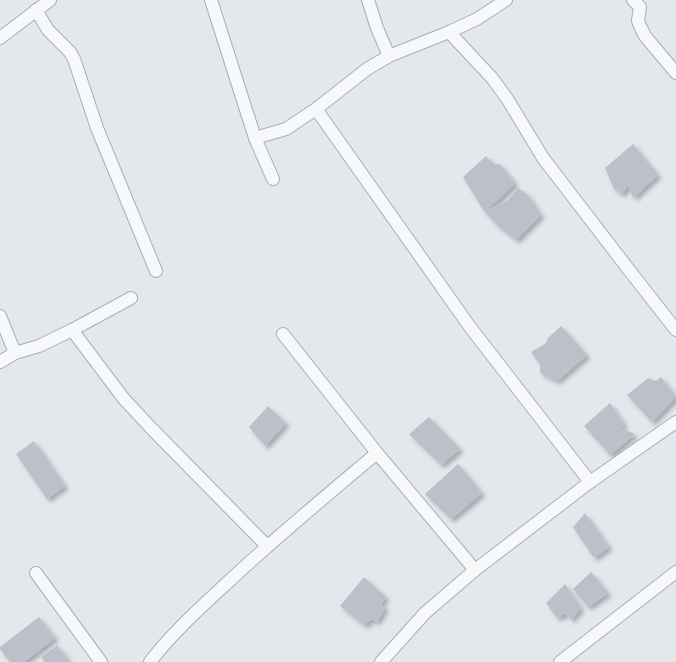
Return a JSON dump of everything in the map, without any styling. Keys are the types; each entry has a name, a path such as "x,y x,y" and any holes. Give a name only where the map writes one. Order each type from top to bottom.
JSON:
{"street":[{"path":"0,38 50,0"},
{"path":"211,0 255,138 273,179"},
{"path":"368,0 377,28 389,56"},
{"path":"255,138 286,129 316,109 368,69 389,56 477,19 506,0"},
{"path":"641,2 638,21 641,28 645,36 676,73"},
{"path":"36,10 48,30 70,52 74,59 98,128 156,271"},
{"path":"449,32 492,78 508,100 543,158 628,270 676,330"},
{"path":"316,109 470,327 590,482"},
{"path":"0,362 15,353 39,346 72,330 131,298"},
{"path":"0,316 15,353"},
{"path":"72,330 129,404 267,546"},
{"path":"284,334 377,453 475,570"},
{"path":"381,662 425,613 475,570 590,482 676,422"},
{"path":"150,662 163,644 186,621 267,546 377,453"},
{"path":"560,662 676,572"},
{"path":"36,573 101,662"}],"building":[{"path":"633,144 658,175 633,198 628,185 622,194 614,189 605,168"},
{"path":"486,156 495,165 500,164 515,183 498,200 484,211 463,177"},
{"path":"518,188 528,195 541,215 516,240 497,225 484,211 507,201"},
{"path":"561,326 587,355 557,381 540,373 540,364 531,352 545,344 548,338"},
{"path":"661,377 676,397 652,422 627,395 648,378 656,381"},
{"path":"610,403 624,424 621,428 635,434 610,455 584,426"},
{"path":"268,406 286,423 265,446 249,427"},
{"path":"429,417 460,449 441,465 409,434"},
{"path":"34,441 65,486 47,499 16,454"},
{"path":"458,464 482,493 451,519 425,494"},
{"path":"585,513 609,547 594,558 573,527"},
{"path":"591,572 608,593 588,607 573,589"},
{"path":"364,577 386,597 381,604 385,608 377,622 372,619 364,625 340,606"},
{"path":"565,584 581,608 571,620 566,613 557,618 546,603"},
{"path":"39,617 55,638 24,662 10,662 0,647"},
{"path":"57,645 70,662 45,662 41,657"}]}
